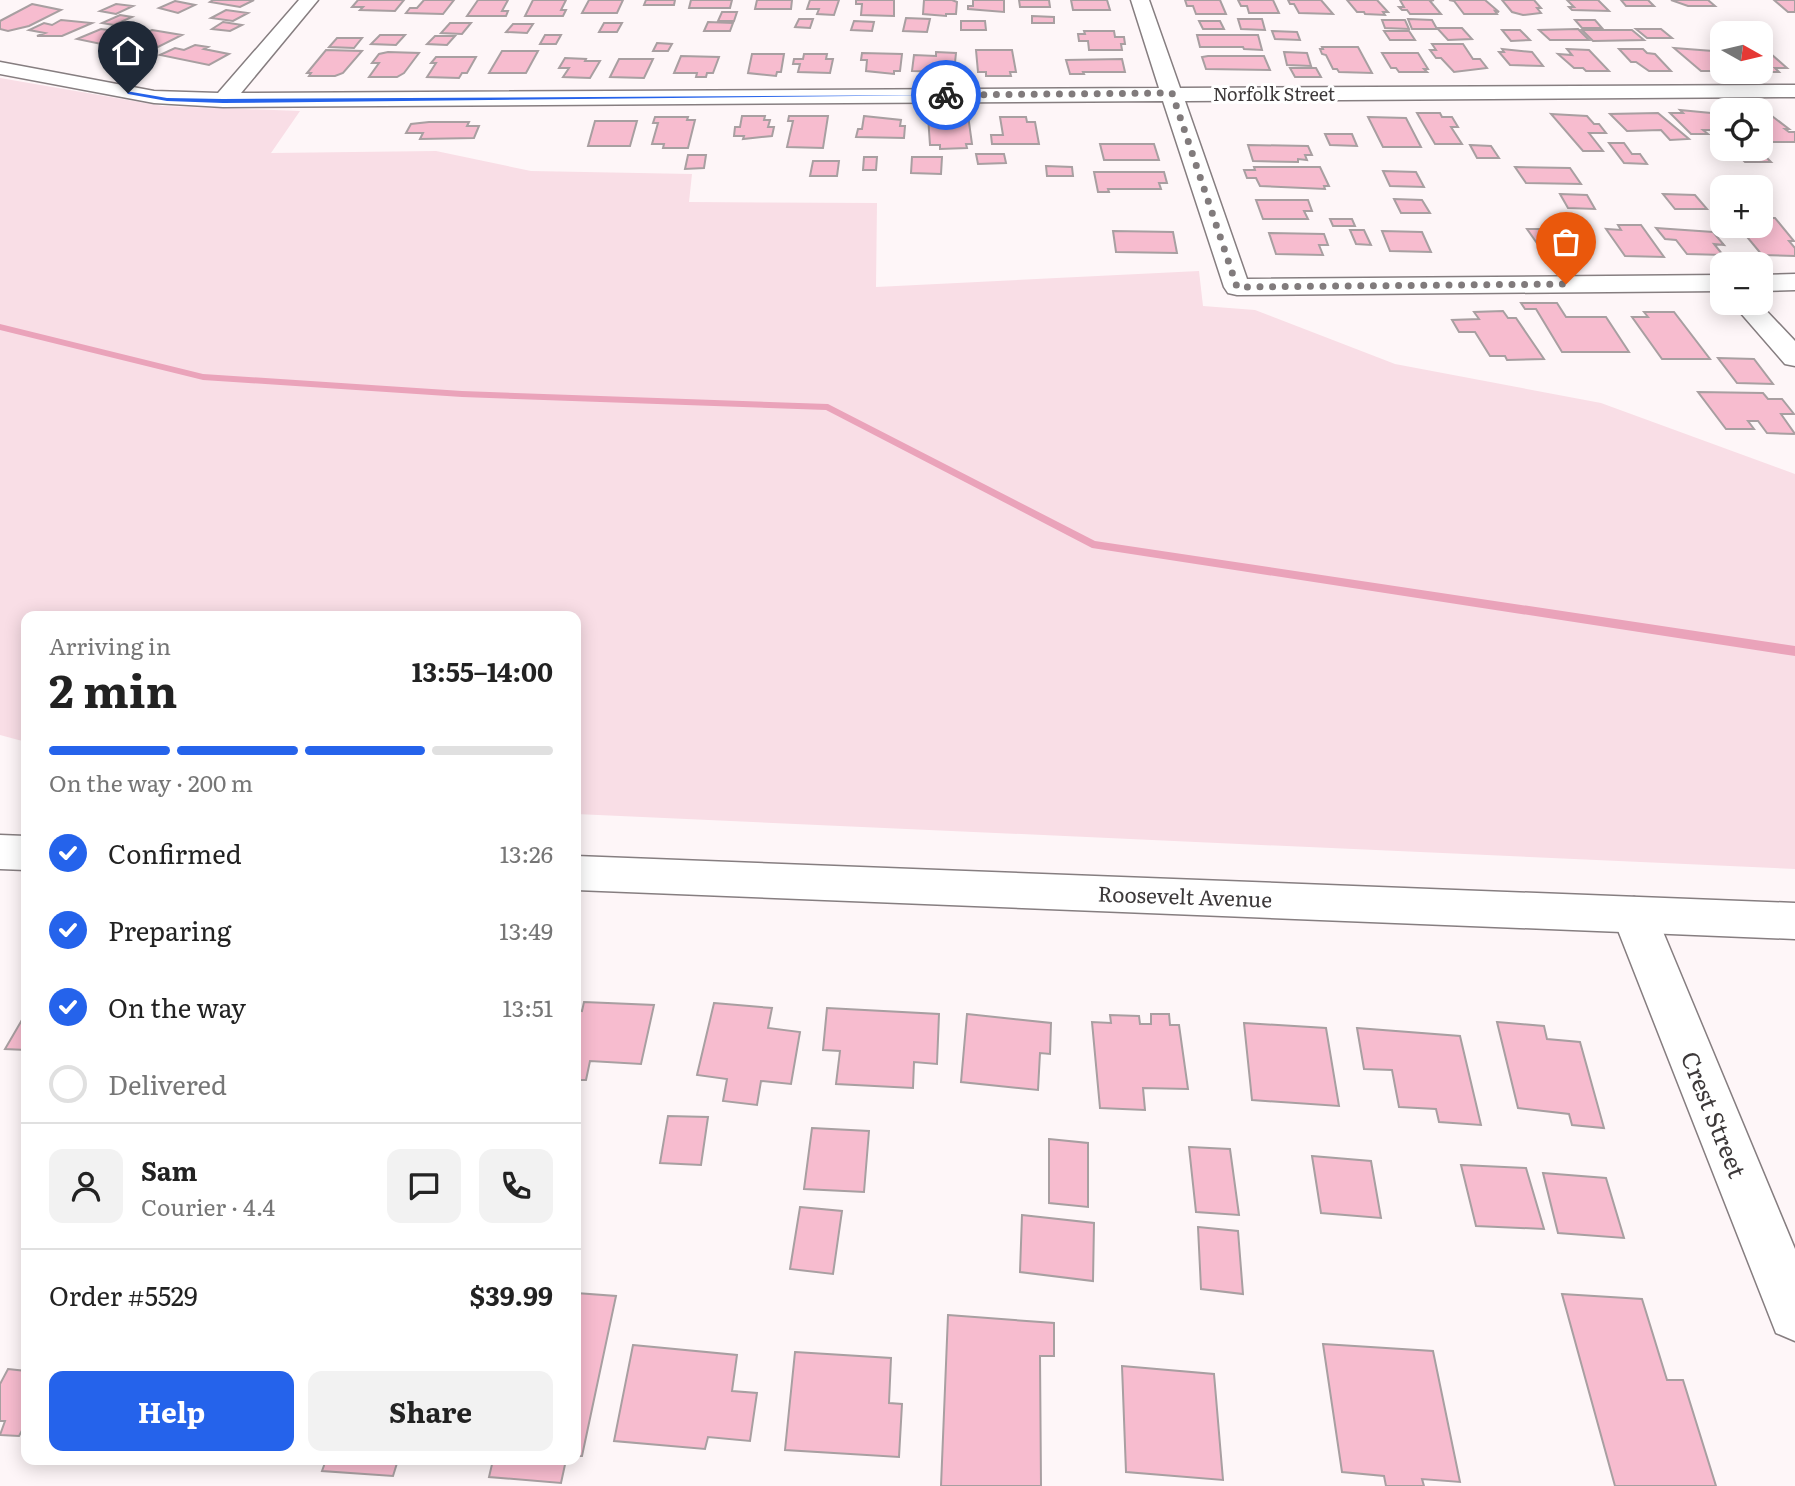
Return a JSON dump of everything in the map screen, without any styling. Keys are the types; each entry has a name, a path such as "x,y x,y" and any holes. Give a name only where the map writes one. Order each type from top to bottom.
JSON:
{"street":[{"path":"223,101 309,0"},
{"path":"1140,0 1237,287 1710,283"},
{"name":"Norfolk Street","path":"0,68 153,97 223,101 1795,91"},
{"path":"1773,283 1795,282"},
{"path":"1756,315 1795,358"},
{"path":"0,852 21,853"},
{"name":"Roosevelt Avenue","path":"581,873 1795,921"},
{"name":"Crest Street","path":"1634,915 1795,1314"}],"shaded area":[{"path":"0,78 163,106 300,111 271,153 436,151 531,171 692,174 689,202 877,203 876,287 1199,271 1203,306 1255,310 1395,364 1601,403 1795,474 1795,869 581,814 581,611 21,611 21,741 0,735"}],"building":[{"path":"254,0 240,7 210,2"},
{"path":"358,0 404,0 395,11 360,10 363,7 352,7"},
{"path":"424,0 454,0 443,14 406,13 410,8 417,8"},
{"path":"478,0 508,0 502,11 508,11 506,16 467,16"},
{"path":"533,0 566,0 561,10 566,10 563,16 525,16"},
{"path":"589,0 623,0 617,13 582,13"},
{"path":"646,0 675,0 674,5 644,5"},
{"path":"691,0 732,0 730,8 689,8"},
{"path":"757,0 792,0 791,9 755,9"},
{"path":"810,0 839,0 834,15 817,14 819,9 807,9"},
{"path":"856,0 894,0 894,16 861,15 862,4 856,4"},
{"path":"924,0 957,2 956,14 923,14"},
{"path":"973,0 1004,0 1004,12 968,9 968,6 973,6"},
{"path":"1019,0 1049,0 1050,7 1020,7"},
{"path":"1071,0 1107,0 1110,10 1073,10"},
{"path":"1185,0 1220,0 1226,14 1196,14 1193,6 1187,6"},
{"path":"1238,0 1273,0 1279,13 1249,13 1247,6 1241,6"},
{"path":"1288,0 1321,0 1333,14 1299,13"},
{"path":"1347,0 1377,0 1388,12 1383,12 1385,15 1357,12"},
{"path":"1400,0 1434,0 1430,1 1441,14 1410,14 1399,7 1404,7"},
{"path":"1449,0 1485,0 1499,12 1464,14 1454,1"},
{"path":"1502,0 1534,0 1541,8 1537,8 1541,13 1523,15 1512,12"},
{"path":"1567,0 1598,0 1609,11 1572,10 1569,7 1574,7"},
{"path":"1621,0 1648,0 1654,6 1626,6"},
{"path":"1671,0 1708,0 1715,6 1688,6"},
{"path":"1774,0 1795,0 1795,12 1788,12"},
{"path":"175,1 195,5 178,13 159,8"},
{"path":"32,4 61,10 29,26 8,31 0,29 0,21"},
{"path":"116,4 133,6 116,14 100,11"},
{"path":"226,10 248,13 233,21 211,18"},
{"path":"722,12 737,12 734,21 718,21"},
{"path":"120,15 132,17 114,25 102,23"},
{"path":"1032,16 1054,17 1054,23 1032,23"},
{"path":"906,18 930,19 927,32 903,31"},
{"path":"799,19 813,19 810,28 795,27"},
{"path":"1238,19 1262,19 1265,30 1241,29"},
{"path":"1408,19 1432,20 1437,29 1412,29"},
{"path":"61,20 92,23 62,36 37,36 45,33 29,30 44,23 52,25"},
{"path":"1382,20 1405,20 1409,29 1385,28"},
{"path":"1575,20 1595,20 1602,28 1582,28"},
{"path":"854,21 874,22 872,31 851,30"},
{"path":"961,21 985,21 986,30 961,30"},
{"path":"1199,21 1220,21 1224,29 1203,29"},
{"path":"223,22 242,25 230,31 212,29"},
{"path":"708,22 733,23 730,31 704,31"},
{"path":"450,23 471,23 462,34 441,33"},
{"path":"604,23 622,23 617,32 599,32"},
{"path":"513,24 533,24 527,33 506,32"},
{"path":"1437,28 1462,28 1472,39 1448,40"},
{"path":"101,29 130,33 106,45 77,39"},
{"path":"1578,29 1589,40 1550,40 1539,30"},
{"path":"1636,29 1661,29 1672,38 1647,38"},
{"path":"152,30 182,35 148,52 117,46"},
{"path":"1502,30 1520,30 1530,40 1511,41"},
{"path":"1582,30 1632,30 1644,40 1593,41"},
{"path":"1084,31 1114,31 1115,37 1124,37 1125,44 1121,44 1122,50 1089,50 1088,41 1079,41 1078,34 1085,34"},
{"path":"1272,31 1297,32 1300,40 1275,39"},
{"path":"1384,31 1409,31 1415,40 1390,40"},
{"path":"380,35 405,35 396,45 371,44"},
{"path":"545,35 561,35 556,44 540,44"},
{"path":"1197,35 1258,35 1262,50 1200,47"},
{"path":"435,36 455,36 447,45 427,44"},
{"path":"337,38 362,38 354,48 329,47"},
{"path":"657,43 672,44 668,51 653,51"},
{"path":"1432,44 1463,44 1473,59 1480,59 1487,68 1454,72 1441,58 1436,58 1430,50 1436,50"},
{"path":"195,45 229,54 209,65 160,55 175,48 184,50"},
{"path":"1322,47 1358,47 1372,73 1339,72 1333,69 1326,55 1322,54"},
{"path":"1674,48 1710,51 1710,71 1701,71"},
{"path":"1502,49 1532,52 1543,66 1510,65 1499,52 1504,52"},
{"path":"1567,49 1589,50 1609,71 1574,68 1558,54 1572,55"},
{"path":"1619,49 1643,49 1647,53 1655,54 1671,71 1649,71 1636,62 1631,62"},
{"path":"326,50 362,51 343,73 335,76 309,76 311,73 307,73"},
{"path":"976,50 1012,50 1016,72 1010,72 1011,76 986,76 986,72 978,72"},
{"path":"502,51 538,51 526,73 489,73"},
{"path":"936,52 956,53 954,72 912,71 914,55 936,56"},
{"path":"1284,52 1307,53 1311,66 1287,65"},
{"path":"419,53 404,73 397,77 369,77 379,63 372,63 379,54"},
{"path":"862,53 902,54 900,71 894,71 894,74 866,71 867,60 861,60"},
{"path":"1382,53 1418,53 1428,69 1424,69 1427,72 1399,72 1396,68 1391,68"},
{"path":"752,54 784,54 781,72 777,72 776,76 748,73"},
{"path":"804,54 827,54 826,59 833,59 830,73 798,72 800,64 793,64 794,59 803,59"},
{"path":"681,56 719,57 713,73 707,73 706,77 696,77 697,73 674,73"},
{"path":"1264,56 1270,70 1206,69 1202,57"},
{"path":"1773,56 1787,68 1775,68 1779,72 1773,72"},
{"path":"436,57 476,57 467,73 462,73 459,78 427,77 436,63 431,63"},
{"path":"565,58 600,61 590,78 563,77 569,68 559,68"},
{"path":"619,59 653,59 644,78 610,77"},
{"path":"1122,59 1125,72 1083,72 1084,74 1070,74 1066,60"},
{"path":"1290,68 1316,68 1321,77 1295,77"},
{"path":"1680,110 1710,113 1710,130 1703,130 1708,134 1691,134 1670,113 1683,113"},
{"path":"1417,113 1440,113 1442,117 1452,117 1458,127 1451,127 1462,144 1435,144"},
{"path":"1658,113 1689,139 1670,140 1661,130 1627,131 1610,114"},
{"path":"1551,114 1587,116 1594,124 1599,124 1606,133 1589,133 1603,151 1583,151"},
{"path":"968,115 972,144 966,144 967,148 940,149 940,145 930,145 928,116"},
{"path":"742,116 765,116 764,120 770,120 768,127 774,127 772,136 743,139 744,136 734,136 735,127 740,127"},
{"path":"789,116 828,116 823,148 787,147 793,121 788,121"},
{"path":"864,116 901,120 900,126 905,126 904,138 856,137 858,129 862,129"},
{"path":"655,117 688,117 687,120 695,120 688,148 663,148 664,144 652,144 658,123 653,123"},
{"path":"1000,117 1026,117 1027,122 1035,122 1039,144 992,144 991,135 1003,135"},
{"path":"1368,117 1406,118 1421,147 1383,147"},
{"path":"1773,117 1789,129 1785,129 1789,132 1795,132 1795,142 1773,142"},
{"path":"595,121 637,121 630,146 588,146"},
{"path":"469,122 467,126 479,126 474,138 420,139 423,133 406,133 411,124"},
{"path":"1325,134 1352,134 1357,146 1330,145"},
{"path":"1609,143 1624,143 1632,154 1640,154 1647,164 1624,163"},
{"path":"1100,144 1154,144 1159,160 1104,160"},
{"path":"1248,145 1308,146 1312,155 1305,155 1307,160 1298,159 1298,162 1253,161"},
{"path":"1470,145 1491,146 1499,158 1477,158"},
{"path":"976,154 1004,154 1006,163 978,164"},
{"path":"688,155 706,155 704,168 685,169"},
{"path":"864,157 877,157 876,170 863,170"},
{"path":"912,157 942,157 941,174 911,173"},
{"path":"813,161 839,161 837,176 810,176"},
{"path":"1046,166 1072,167 1073,176 1047,176"},
{"path":"1254,167 1320,167 1329,186 1324,186 1325,189 1260,186 1256,178 1247,178 1244,170 1255,170"},
{"path":"1515,167 1570,168 1581,184 1526,183"},
{"path":"1383,171 1416,172 1424,187 1390,186"},
{"path":"1094,172 1164,172 1167,183 1159,183 1161,189 1108,189 1109,192 1098,192"},
{"path":"1560,194 1587,195 1595,209 1568,208"},
{"path":"1663,194 1695,195 1707,209 1675,209"},
{"path":"1394,199 1422,200 1430,213 1401,213"},
{"path":"1256,200 1308,200 1312,211 1304,211 1308,219 1263,219"},
{"path":"1775,218 1794,241 1789,241 1795,248 1795,256 1760,252 1748,238 1773,238"},
{"path":"1330,219 1352,219 1355,226 1333,226"},
{"path":"1618,225 1641,225 1664,257 1625,256 1606,229 1621,230"},
{"path":"1656,228 1710,232 1710,238 1718,238 1724,245 1714,244 1721,252 1710,252 1710,255 1687,254 1676,240 1665,239"},
{"path":"1527,229 1568,229 1587,256 1546,256"},
{"path":"1350,230 1364,230 1371,245 1356,244"},
{"path":"1113,231 1173,232 1177,253 1116,252"},
{"path":"1382,231 1422,232 1431,252 1390,251"},
{"path":"1269,233 1324,234 1328,245 1319,245 1323,255 1276,254"},
{"path":"1521,303 1557,303 1566,317 1606,317 1629,352 1562,352 1536,309 1525,309"},
{"path":"1503,311 1508,318 1516,318 1544,359 1507,360 1505,356 1490,356 1475,332 1459,332 1452,320 1479,319 1474,312"},
{"path":"1644,312 1674,312 1710,359 1662,359 1632,317 1648,317"},
{"path":"1718,358 1754,359 1773,384 1737,383"},
{"path":"1698,392 1763,393 1768,399 1782,399 1794,414 1781,414 1795,434 1767,433 1758,421 1748,421 1754,429 1726,429"},
{"path":"584,1002 654,1005 641,1064 590,1061 586,1080 581,1080"},
{"path":"714,1003 772,1008 768,1028 800,1032 791,1084 761,1081 757,1105 723,1101 727,1079 697,1075"},
{"path":"827,1008 939,1014 937,1064 914,1062 913,1088 836,1084 840,1051 823,1050"},
{"path":"967,1014 1051,1023 1050,1054 1040,1053 1038,1090 961,1082"},
{"path":"1151,1014 1169,1014 1170,1025 1179,1025 1188,1089 1143,1088 1145,1110 1100,1108 1092,1022 1111,1023 1110,1015 1139,1016 1140,1024 1151,1024"},
{"path":"21,1022 21,1050 5,1049"},
{"path":"1497,1022 1544,1026 1547,1039 1580,1042 1604,1128 1572,1125 1569,1114 1518,1108"},
{"path":"1244,1023 1326,1028 1339,1106 1252,1100"},
{"path":"1357,1028 1460,1036 1481,1125 1439,1122 1436,1109 1399,1107 1392,1070 1364,1069"},
{"path":"668,1116 708,1117 701,1165 660,1163"},
{"path":"812,1128 869,1131 864,1192 804,1189"},
{"path":"1049,1139 1088,1143 1088,1207 1049,1203"},
{"path":"1189,1147 1230,1149 1239,1215 1196,1212"},
{"path":"1312,1156 1371,1161 1381,1218 1321,1213"},
{"path":"1461,1165 1526,1168 1544,1229 1476,1226"},
{"path":"1543,1173 1606,1178 1624,1238 1558,1233"},
{"path":"800,1207 842,1211 833,1274 790,1269"},
{"path":"1022,1215 1094,1223 1093,1281 1020,1272"},
{"path":"1198,1227 1238,1231 1243,1294 1201,1289"},
{"path":"581,1293 616,1296 582,1456"},
{"path":"1562,1294 1642,1299 1667,1380 1683,1380 1716,1486 1615,1486"},
{"path":"948,1315 1054,1323 1054,1356 1040,1356 1041,1486 941,1486"},
{"path":"1323,1344 1433,1351 1460,1482 1422,1479 1424,1486 1386,1486 1384,1476 1342,1472"},
{"path":"633,1345 737,1355 732,1391 757,1393 750,1441 708,1437 705,1449 614,1441"},
{"path":"795,1352 891,1358 889,1403 902,1404 899,1457 785,1450"},
{"path":"1122,1366 1214,1374 1223,1480 1126,1472"},
{"path":"8,1369 21,1370 19,1436 0,1435 5,1421 0,1421 0,1384"},
{"path":"324,1465 396,1465 393,1476 322,1471"},
{"path":"492,1465 565,1465 561,1483 489,1477"}],"waterway":[{"path":"0,327 203,377 462,394 828,407 1092,544 1795,651"}],"way so far":[{"path":"946,95 1172,93 1237,287 1566,284"}],"route":[{"path":"128,93 167,99 223,101 946,95"}]}
